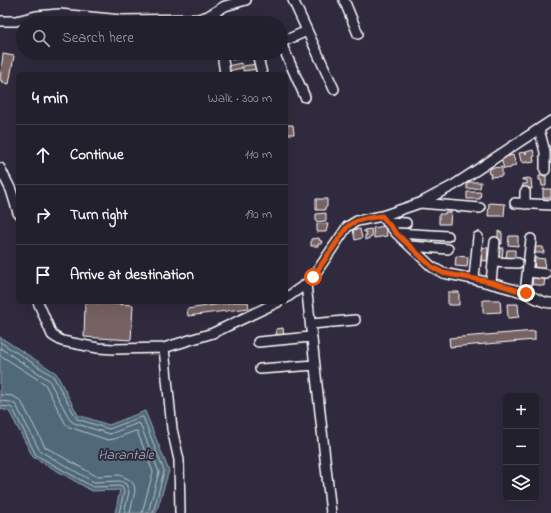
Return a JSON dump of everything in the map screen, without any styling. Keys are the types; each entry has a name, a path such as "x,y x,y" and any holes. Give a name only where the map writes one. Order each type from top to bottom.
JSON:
{"street":[{"path":"216,16 225,6 246,0"},
{"path":"293,0 334,89"},
{"path":"344,0 358,34"},
{"path":"36,16 59,14 80,16"},
{"path":"0,21 16,21"},
{"path":"288,39 307,30"},
{"path":"288,59 305,97"},
{"path":"223,60 225,72"},
{"path":"259,60 262,72"},
{"path":"384,219 420,203 454,185 551,121"},
{"path":"539,129 548,152 545,170"},
{"path":"0,168 15,190"},
{"path":"525,192 525,204"},
{"path":"420,203 480,208"},
{"path":"515,203 551,205"},
{"path":"384,219 396,233 438,271 491,282 526,293 541,301 551,303"},
{"path":"288,297 313,277 350,224 357,221 384,219 406,223"},
{"path":"396,233 448,236"},
{"path":"474,278 478,237"},
{"path":"526,293 531,239"},
{"path":"491,282 496,242"},
{"path":"410,246 448,249"},
{"path":"493,262 518,263"},
{"path":"528,272 546,274"},
{"path":"306,284 331,513"},
{"path":"39,304 52,335 55,337 62,341 98,348 114,349 164,348 213,332 274,304"},
{"path":"310,324 355,320"},
{"path":"258,342 311,337"},
{"path":"164,348 172,429 178,460 180,513"},
{"path":"260,369 315,365"}],"water":[{"name":"Harantale","path":"0,337 56,373 78,415 109,425 145,411 169,471 156,513 115,513 120,490 92,491 33,457 9,411 0,409"}],"building":[{"path":"3,54 14,56 9,84 3,83 3,81 0,80"},
{"path":"241,63 242,68 228,71 227,66"},
{"path":"257,64 258,69 243,71 243,66"},
{"path":"288,125 293,125 294,134 288,134"},
{"path":"533,150 535,156 533,157 534,162 529,163 527,161 523,163 519,153 525,152 526,154 526,152"},
{"path":"513,155 516,165 511,168 504,169 501,158"},
{"path":"502,167 502,176 490,177 491,174 489,174 488,171 490,171 490,168"},
{"path":"539,176 546,176 546,186 542,186"},
{"path":"522,179 531,179 532,189 522,188 523,184 527,184 527,180"},
{"path":"467,182 481,182 480,188 467,189"},
{"path":"543,189 551,189 551,198 543,198"},
{"path":"467,192 481,192 480,199 467,199"},
{"path":"316,199 327,199 327,207 325,207 325,210 316,210"},
{"path":"489,203 505,204 504,216 488,216"},
{"path":"445,212 451,212 450,224 439,224 439,214 445,214"},
{"path":"326,213 326,221 316,222 316,214"},
{"path":"317,224 328,224 326,232 317,232"},
{"path":"385,226 387,236 374,238 373,228"},
{"path":"360,229 362,238 355,240 353,230"},
{"path":"371,229 372,237 365,240 365,235 367,235 364,230"},
{"path":"498,231 502,233 502,244 498,243"},
{"path":"509,236 518,236 518,246 508,245"},
{"path":"319,238 320,241 322,241 321,244 318,244 318,246 311,246 311,239"},
{"path":"480,247 488,248 487,261 479,260"},
{"path":"534,247 543,247 544,253 535,253"},
{"path":"498,248 503,248 502,258 498,257"},
{"path":"507,250 515,250 515,259 506,258"},
{"path":"456,256 468,257 467,267 455,266"},
{"path":"535,258 545,259 544,272 534,271"},
{"path":"533,275 545,277 544,286 532,284"},
{"path":"448,292 459,292 459,305 448,305"},
{"path":"483,300 500,300 501,312 483,313"},
{"path":"85,304 133,305 131,340 84,337"},
{"path":"221,304 248,304 249,308 188,316 187,309"},
{"path":"507,304 518,304 519,317 508,318"},
{"path":"283,328 284,338 277,339 276,329"},
{"path":"535,331 535,340 450,347 449,338"}],"route":[{"path":"313,277 350,224 357,221 382,216 396,233 438,271 491,282 526,293"}]}
